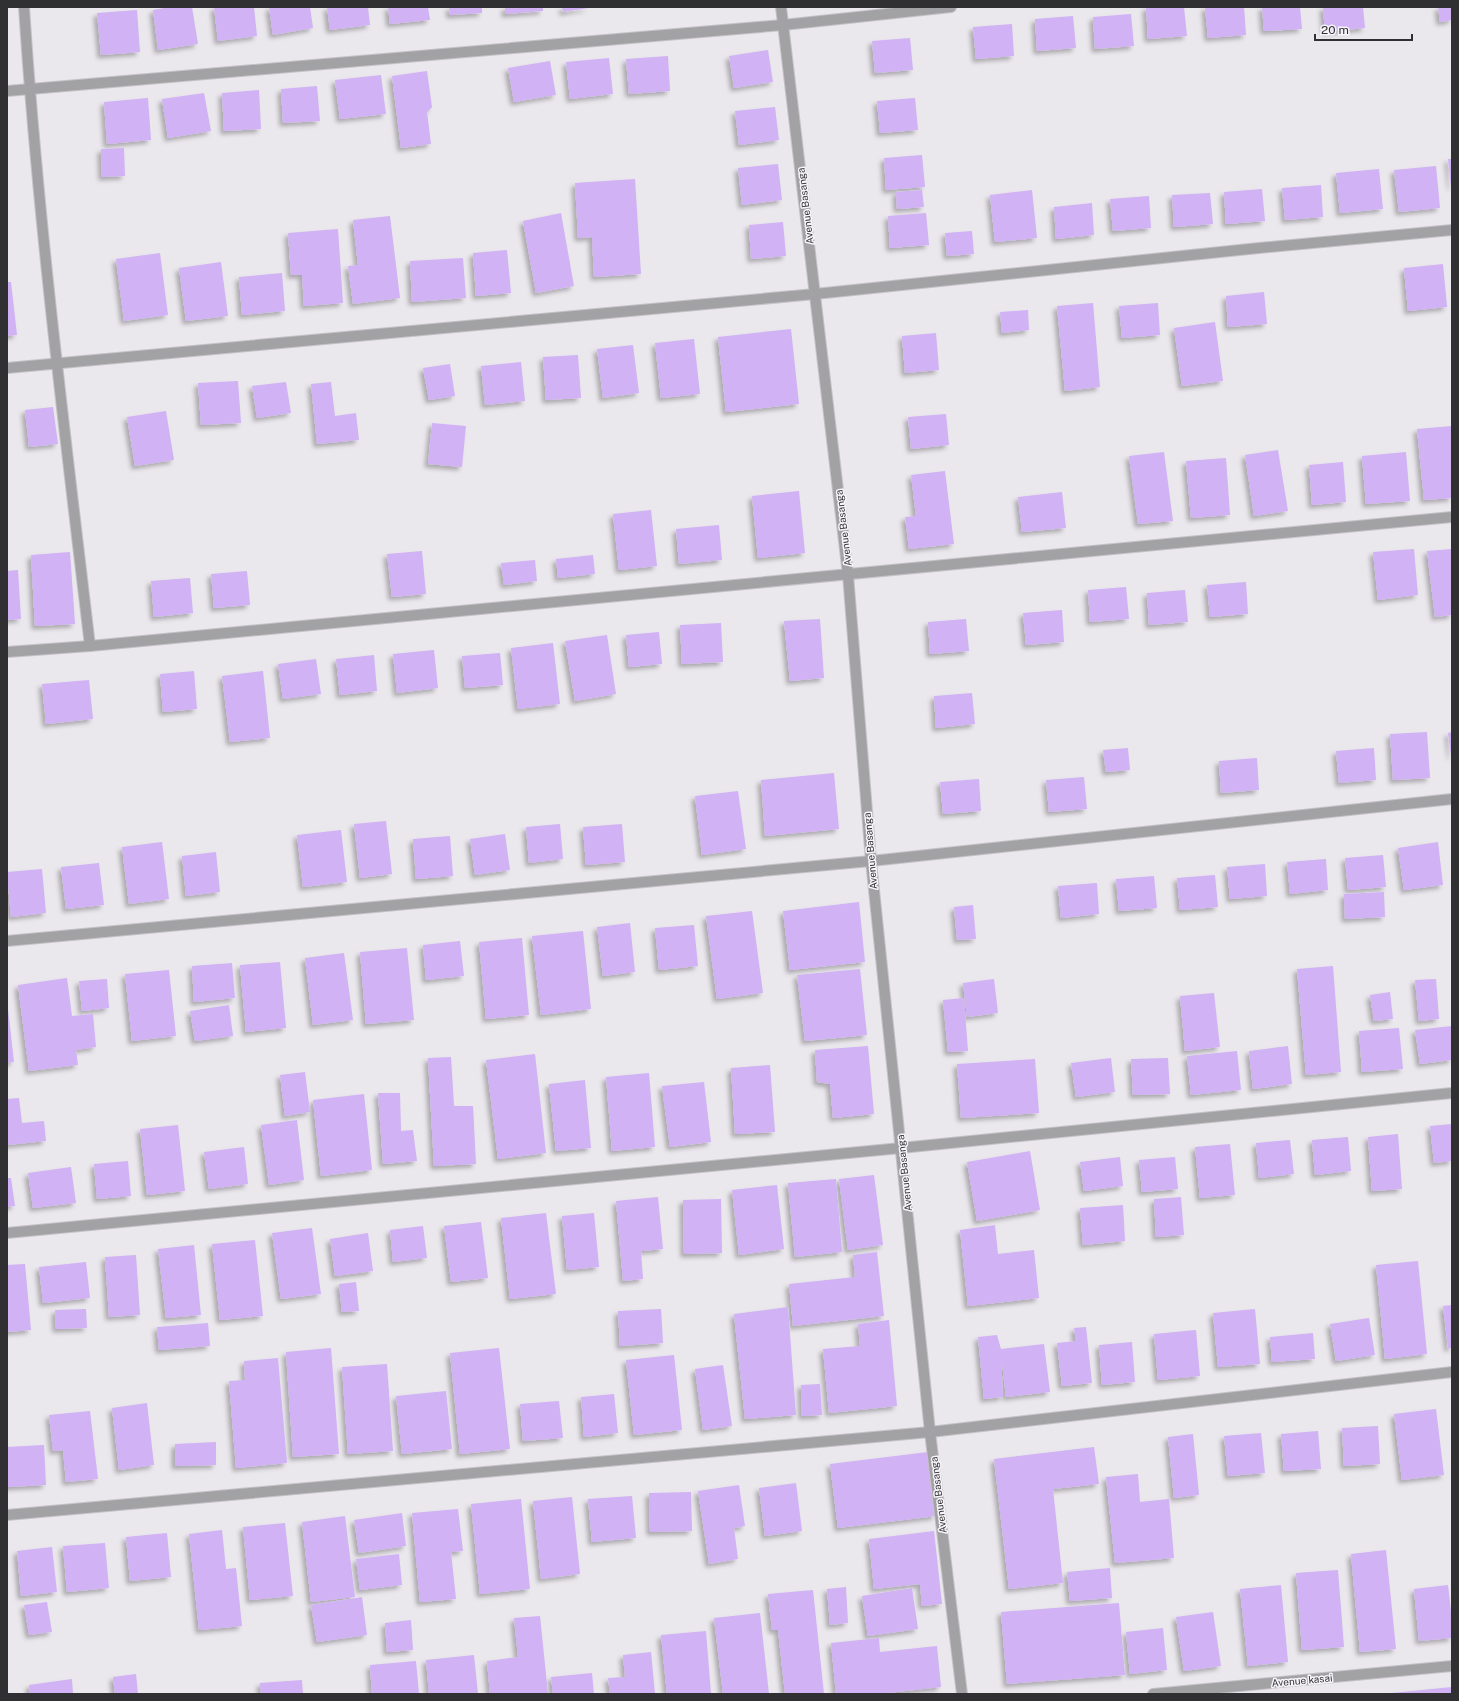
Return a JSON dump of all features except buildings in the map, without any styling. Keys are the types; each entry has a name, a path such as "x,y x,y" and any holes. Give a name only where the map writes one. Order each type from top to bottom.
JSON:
{"street":[{"path":"24,7 29,88 56,363 90,646"},
{"name":"Avenue Basanga","path":"781,7 848,575 871,861 930,1432 962,1694"},
{"path":"7,90 783,24 951,7"},
{"path":"7,368 815,294 1251,248 1452,230"},
{"path":"7,652 90,646 1452,517"},
{"path":"7,941 871,861 1452,799"},
{"path":"7,1233 901,1148 1452,1093"},
{"path":"7,1515 930,1432 1452,1372"},
{"name":"Avenue kasai","path":"1153,1694 1452,1666"}]}
